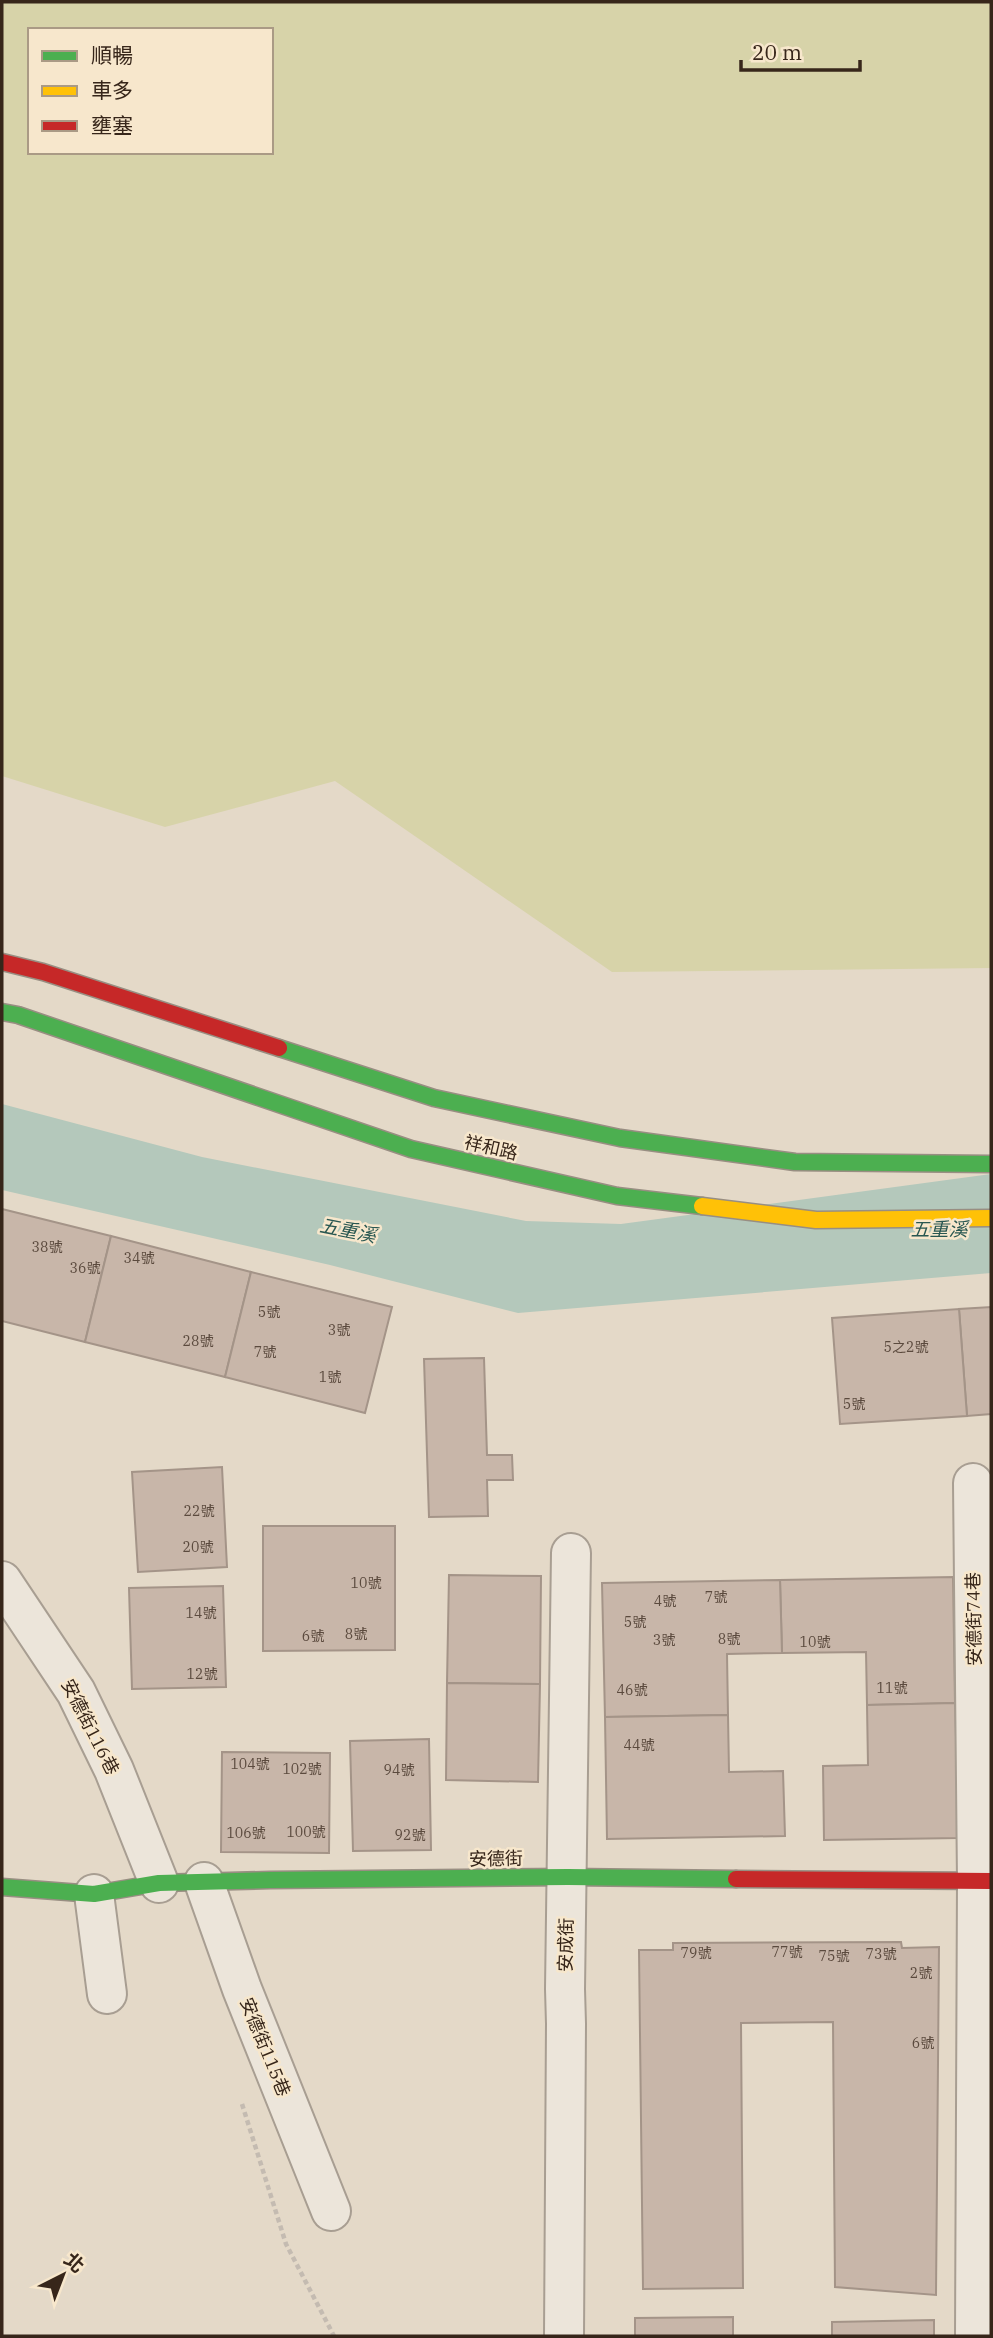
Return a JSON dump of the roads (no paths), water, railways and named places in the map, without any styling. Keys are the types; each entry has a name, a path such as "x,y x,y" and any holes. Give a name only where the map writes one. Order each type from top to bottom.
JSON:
{"main road":[{"name":"祥和路","path":"2,962 81,984 433,1098 620,1138 795,1162 991,1164"},
{"name":"祥和路","path":"2,1012 411,1149 617,1196 816,1220 991,1219"},
{"name":"安德街","path":"2,1887 94,1894 159,1883 204,1882 568,1877 984,1881"}],"street":[{"name":"安德街74巷","path":"973,1483 984,1881 975,2336"},
{"name":"安成街","path":"564,2336 565,1989 571,1553"},
{"name":"安德街116巷","path":"2,1581 76,1692 114,1770 159,1883"},
{"name":"安德街115巷","path":"204,1882 242,1989 331,2211"},
{"path":"94,1894 107,1994"}],"water":[{"name":"五重溪","path":"2,1104 202,1157 526,1221 621,1224 991,1174 991,1273 518,1313 330,1265 2,1190"}]}
